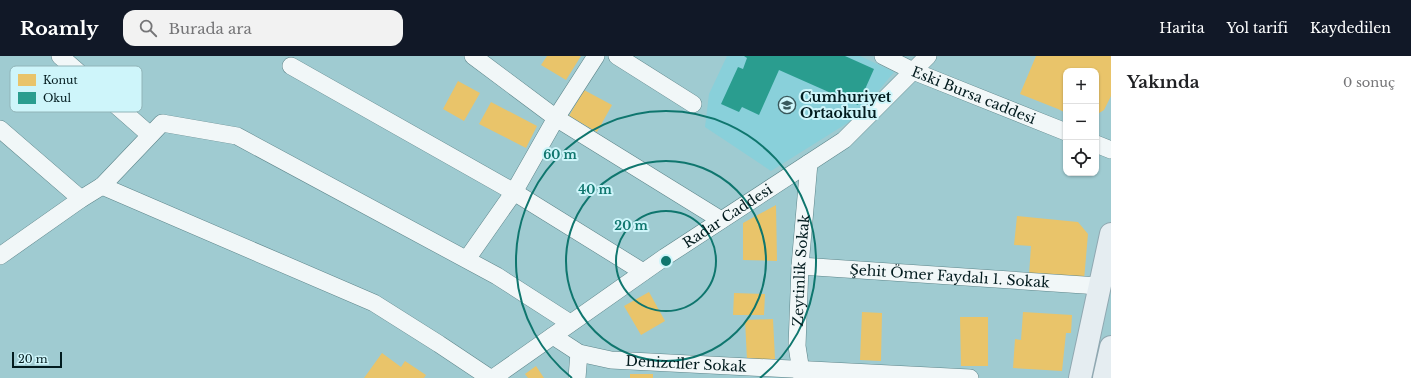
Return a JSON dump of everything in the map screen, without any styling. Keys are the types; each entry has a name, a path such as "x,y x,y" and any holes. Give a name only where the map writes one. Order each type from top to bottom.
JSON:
{"main road":[{"path":"1080,378 1111,234"},
{"path":"1104,378 1111,347"}],"street":[{"path":"60,56 71,66"},
{"path":"473,56 556,118 721,220"},
{"path":"467,260 514,192 556,118 596,56"},
{"path":"617,56 693,104"},
{"name":"Eski Bursa caddesi","path":"883,56 914,71 1063,131"},
{"name":"Radar Caddesi","path":"491,378 643,272 844,140 928,56"},
{"path":"291,66 514,192 643,272"},
{"path":"124,112 150,135"},
{"path":"2,252 102,186 162,123 237,136 497,276 570,324"},
{"path":"0,129 81,199"},
{"path":"1099,145 1111,150"},
{"name":"Zeytinlik Sokak","path":"801,373 797,346 800,266 809,163"},
{"path":"102,186 374,303 491,378"},
{"name":"Şehit Ömer Faydalı 1. Sokak","path":"800,266 1099,286"},
{"name":"Denizciler Sokak","path":"553,336 579,353 611,360 801,373 970,378"},
{"path":"577,378 579,353"}],"shaded area":[{"name":"Cumhuriyet Ortaokulu","path":"727,56 860,56 894,72 857,117 771,171 705,127 709,94"}],"building: Konut":[{"path":"547,56 581,56 566,80 541,65"},
{"path":"1036,56 1111,56 1111,96 1104,110 1099,113 1099,68 1063,68 1063,112 1020,94"},
{"path":"458,81 480,93 464,121 443,109"},
{"path":"584,90 612,105 597,132 569,116"},
{"path":"491,102 537,126 526,148 479,124"},
{"path":"776,205 777,261 743,260 743,223"},
{"path":"1017,216 1078,222 1088,234 1084,280 1029,275 1031,246 1014,245"},
{"path":"649,292 665,321 641,335 624,306"},
{"path":"734,293 765,294 764,315 733,315"},
{"path":"862,312 882,313 881,361 860,360"},
{"path":"1023,312 1072,315 1071,333 1066,333 1062,371 1013,368 1015,339 1021,340"},
{"path":"960,317 988,317 988,366 961,366"},
{"path":"773,319 775,359 747,360 745,320"},
{"path":"382,353 401,367 405,361 426,375 424,378 364,378"},
{"path":"536,366 544,378 528,378 525,374"},
{"path":"630,374 653,374 653,378 630,378"}],"building: Okul":[{"path":"744,56 845,56 874,69 858,105 779,70 759,115 742,107 739,112 721,104 738,67 743,69 747,58"}],"place":[{"name":"Cumhuriyet Ortaokulu","path":"787,105"}]}
